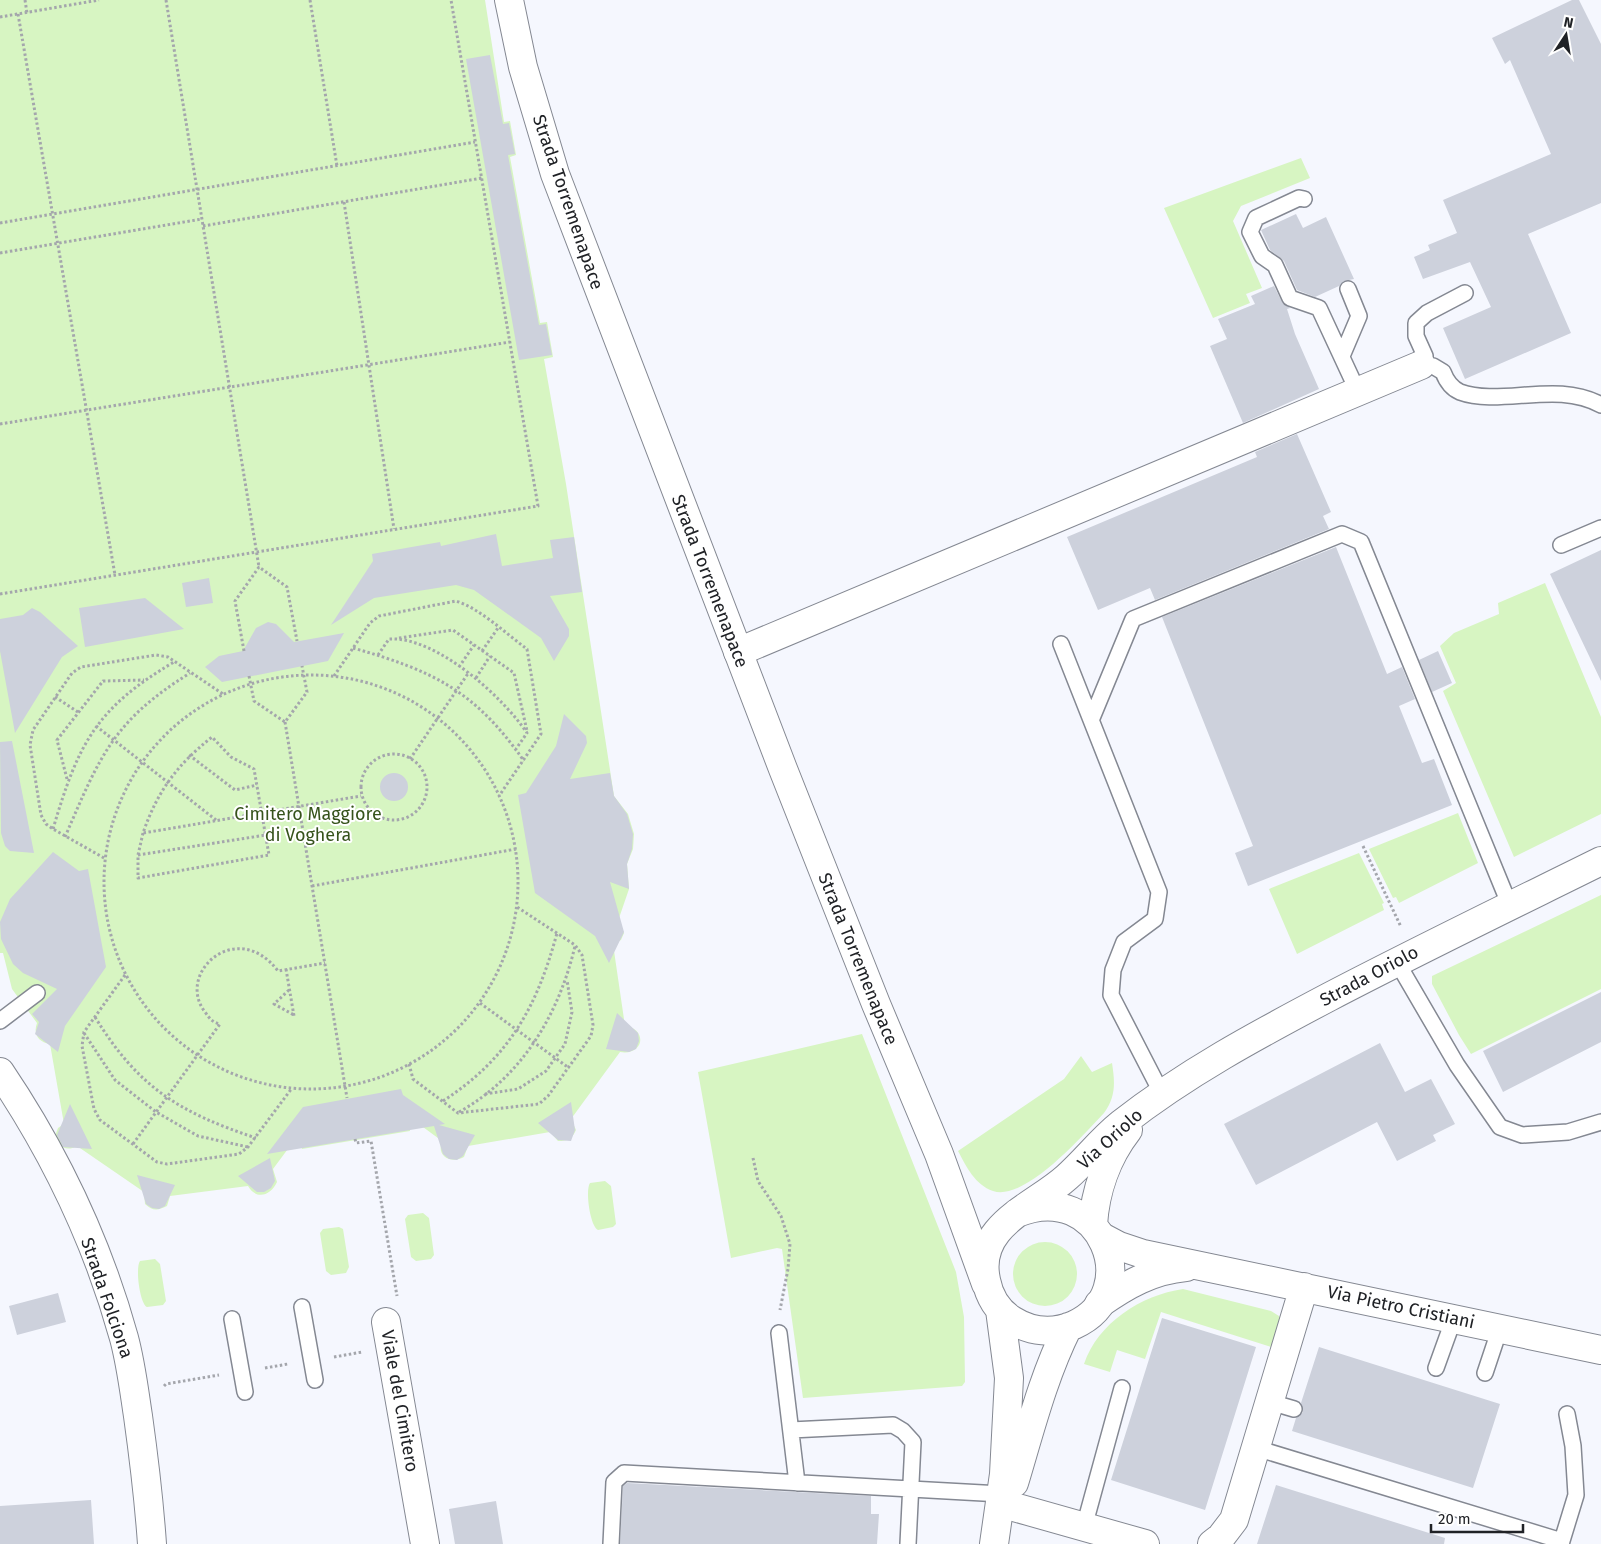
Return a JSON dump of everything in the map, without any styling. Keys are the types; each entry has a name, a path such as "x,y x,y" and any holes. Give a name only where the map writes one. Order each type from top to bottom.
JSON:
{"street":[{"name":"Strada Torremenapace","path":"510,0 523,67 555,174 738,652 876,1004 938,1154 986,1284"},
{"path":"738,652 1421,365"},
{"name":"Strada Oriolo","path":"1154,1100 1236,1046 1406,957 1601,861"},
{"name":"Strada Folciona","path":"0,1072 28,1114 65,1186 95,1254 118,1321 130,1367 149,1494 152,1544"},
{"name":"Via Oriolo","path":"1012,1217 1066,1178 1102,1141 1154,1100"},
{"name":"Via Oriolo","path":"1097,1231 1094,1208 1103,1173 1124,1135 1154,1100"},
{"name":"Strada Torremenapace","path":"938,1154 967,1206 984,1217 1012,1217"},
{"path":"1000,1310 1017,1323 1032,1329 1047,1331 1068,1328 1086,1318 1099,1304 1106,1291 1110,1263 1097,1231 1082,1216 1057,1206 1037,1207 1012,1217 994,1235 986,1254 984,1274 986,1284 1000,1310 1009,1378 1004,1500"},
{"name":"Via Pietro Cristiani","path":"1097,1231 1119,1246 1143,1254 1601,1350"},
{"name":"Via Pietro Cristiani","path":"1099,1304 1142,1278 1169,1268 1202,1265"},
{"path":"1220,1542 1234,1520 1256,1448 1282,1406 1304,1287"},
{"name":"Viale del Cimitero","path":"386,1322 425,1544"},
{"path":"995,1544 1004,1500 1052,1360 1068,1328"},
{"path":"1004,1500 1084,1527 1145,1544"}],"lane":[{"path":"1304,199 1299,198 1256,218 1250,232 1262,256 1275,265 1290,298 1319,308 1358,392"},
{"path":"1342,356 1359,316 1348,289"},
{"path":"1465,294 1427,313 1416,323 1416,336 1425,356 1421,365 1433,366 1443,372 1447,381 1458,391 1480,396 1564,394 1601,405"},
{"path":"1561,545 1601,528"},
{"path":"1092,718 1133,619 1342,534 1360,542 1510,906"},
{"path":"1061,644 1092,718 1159,892 1155,919 1124,942 1113,970 1112,994 1154,1100"},
{"path":"1406,957 1457,1065 1500,1127 1522,1135 1568,1132 1601,1122"},
{"path":"0,1021 37,993"},
{"path":"302,1307 315,1380"},
{"path":"1436,1368 1454,1318"},
{"path":"232,1319 245,1392"},
{"path":"1485,1373 1500,1328"},
{"path":"779,1333 797,1483"},
{"path":"1084,1527 1122,1388"},
{"path":"1256,1448 1562,1542 1576,1495 1573,1446 1567,1414"},
{"path":"791,1430 893,1425 903,1431 913,1442 908,1544"},
{"path":"611,1544 614,1482 624,1473 911,1489 1004,1500"}],"path":[{"path":"25,0 27,12"},
{"path":"0,17 99,0"},
{"path":"166,0 258,567 235,601 244,651"},
{"path":"310,0 337,166"},
{"path":"0,594 538,506 451,0"},
{"path":"18,14 116,575"},
{"path":"0,224 475,142"},
{"path":"203,226 482,178"},
{"path":"344,202 394,529"},
{"path":"0,252 202,219"},
{"path":"0,424 510,342"},
{"path":"258,567 287,587 297,641"},
{"path":"334,676 370,623 379,616 456,601 465,604 527,648 541,734 524,762 499,796"},
{"path":"482,651 498,628"},
{"path":"378,655 389,639 453,630 514,673 527,733 516,749"},
{"path":"398,638 435,652 469,672 495,694 527,733"},
{"path":"459,667 474,645"},
{"path":"353,648 409,664 457,690 482,710 516,749 524,762"},
{"path":"104,858 53,829 46,824 41,815 30,745 33,730 72,673 81,667 156,655 168,657 223,694"},
{"path":"476,678 490,656"},
{"path":"53,829 67,779 80,751 96,726 118,701 144,680 175,662"},
{"path":"302,666 306,692 285,722 347,1098"},
{"path":"410,759 439,719 469,672"},
{"path":"65,837 97,763 112,739 147,702 190,673"},
{"path":"304,675 334,676 362,681 415,703 439,719 463,742 478,761 499,796 509,821 516,849 517,906 512,932 494,981 480,1003 460,1027 436,1048 410,1064 378,1078 345,1086 292,1088 252,1080 228,1072 199,1056 170,1034 151,1013 125,975 106,918 104,858 117,807 142,762 178,722 223,694 250,684 304,675"},
{"path":"249,676 254,701 285,722"},
{"path":"67,779 57,740 78,712 103,681 144,680"},
{"path":"55,697 78,712"},
{"path":"96,726 217,821"},
{"path":"212,737 231,757 254,769 269,855 138,878 138,855 152,808 166,782 189,755 212,737"},
{"path":"403,754 410,759 422,768 428,790 418,811 397,821 375,815 361,796 363,772 380,756 403,754"},
{"path":"189,755 235,790 257,785"},
{"path":"143,833 361,796"},
{"path":"138,855 266,835"},
{"path":"1363,846 1406,957"},
{"path":"312,886 516,849"},
{"path":"410,1064 413,1079 458,1113 539,1104 548,1096 591,1036 593,1025 582,954 575,945 517,906"},
{"path":"442,1101 473,1079 498,1055 516,1031 536,998 548,966 557,933"},
{"path":"458,1113 503,1080 533,1044 552,1013 566,980 575,945"},
{"path":"133,1144 199,1056 220,1024 212,1022 201,1007 198,990 201,972 212,958 227,949 245,948 258,952 269,960 278,971 325,963"},
{"path":"286,970 290,990 293,1007 294,1016 274,1004 290,990"},
{"path":"125,975 84,1032 82,1046 94,1109 100,1120 157,1162 168,1164 239,1154 256,1138 292,1088"},
{"path":"485,1094 518,1088 546,1071 565,1044 572,1012 566,980"},
{"path":"480,1003 568,1068"},
{"path":"95,1016 114,1048 133,1069 167,1098 194,1115 256,1138"},
{"path":"84,1032 115,1080 156,1112 198,1136 248,1147"},
{"name":"Viale del Cimitero","path":"355,1139 356,1143 371,1141 401,1319 386,1322"},
{"path":"754,1158 758,1181 781,1216 790,1244 788,1269 780,1304 779,1333"},
{"path":"162,1389 166,1384 365,1352"}],"green space":[{"name":"Cimitero Maggiore di Voghera","path":"0,0 485,0 504,122 510,121 516,155 510,157 540,323 547,322 553,357 544,359 566,484 614,796 628,814 634,834 633,849 627,864 629,889 618,921 624,933 621,940 613,944 625,1026 637,1032 640,1042 634,1050 620,1052 571,1119 576,1130 569,1139 558,1141 550,1132 468,1146 464,1157 454,1160 443,1155 441,1151 442,1141 408,1116 410,1131 302,1149 299,1134 273,1169 277,1182 268,1193 255,1194 248,1186 170,1196 167,1206 155,1210 145,1204 144,1192 77,1146 69,1149 61,1146 55,1136 58,1128 64,1124 50,1044 37,1037 37,1023 12,989 3,953 0,953"},
{"path":"1301,158 1310,178 1241,206 1233,221 1262,288 1246,294 1250,303 1213,318 1164,208"},
{"path":"1545,583 1601,717 1601,814 1514,857 1443,691 1456,683 1440,646 1454,633 1499,614 1498,603"},
{"path":"1458,813 1478,863 1399,903 1396,897 1393,898 1369,849"},
{"path":"1359,853 1384,903 1382,904 1384,910 1297,954 1269,889"},
{"path":"1601,895 1601,989 1471,1054 1432,984 1432,976"},
{"path":"862,1034 956,1272 964,1317 965,1382 962,1386 803,1398 782,1249 777,1248 731,1258 698,1072"},
{"path":"1081,1056 1092,1072 1112,1063 1114,1089 1111,1101 1104,1113 1069,1150 1037,1177 1021,1186 1006,1192 993,1191 976,1180 958,1151 1064,1079"},
{"path":"605,1181 611,1186 616,1224 613,1227 598,1230 591,1215 588,1193 590,1183"},
{"path":"423,1213 429,1218 434,1255 431,1259 416,1261 411,1257 405,1219 408,1215"},
{"path":"339,1227 343,1229 349,1267 346,1273 331,1275 326,1271 320,1233 323,1229"},
{"path":"1045,1242 1063,1248 1071,1256 1077,1274 1071,1292 1063,1300 1045,1306 1027,1300 1019,1292 1013,1274 1019,1256 1027,1248"},
{"path":"155,1259 160,1264 166,1301 163,1305 147,1307 140,1293 139,1265 140,1261"},
{"path":"1183,1289 1271,1311 1279,1316 1282,1326 1274,1348 1161,1312 1145,1359 1117,1350 1110,1372 1084,1364 1099,1336 1123,1313 1152,1297"}],"building":[{"path":"1572,0 1579,0 1601,44 1601,203 1528,234 1571,333 1465,379 1443,328 1491,307 1470,262 1423,279 1414,257 1430,250 1428,245 1457,233 1443,200 1551,154 1510,60 1505,64 1492,38"},
{"path":"490,55 503,124 509,123 515,154 508,155 539,325 546,324 552,355 519,360 466,59"},
{"path":"1296,214 1303,228 1326,217 1354,279 1344,281 1339,286 1315,297 1297,290 1284,261 1270,250 1261,230"},
{"path":"1274,286 1282,302 1290,308 1287,309 1295,334 1319,389 1243,423 1210,346 1227,339 1218,319 1255,304 1251,296"},
{"path":"1297,434 1331,512 1323,516 1329,529 1155,600 1150,588 1098,610 1067,537 1257,457 1255,452"},
{"path":"496,534 502,566 553,558 550,540 574,537 582,592 550,596 569,629 569,636 554,661 541,638 474,590 456,585 374,598 331,625 373,561 372,554 440,542 441,546"},
{"path":"1336,547 1387,674 1402,667 1415,699 1399,706 1422,763 1434,759 1452,805 1248,886 1235,853 1253,846 1162,617"},
{"path":"1601,550 1601,681 1550,574"},
{"path":"209,578 213,603 186,607 182,583"},
{"path":"145,598 184,629 85,647 79,608"},
{"path":"32,608 40,612 78,646 62,657 15,733 0,651 0,619 23,615"},
{"path":"268,622 276,624 294,642 344,633 328,661 222,682 205,667 219,656 243,651 256,628"},
{"path":"1438,651 1452,683 1432,692 1419,660"},
{"path":"564,714 586,736 587,743 570,779 610,773 614,796 627,814 633,834 632,849 627,864 629,889 610,882 624,932 609,963 595,936 535,893 518,795 526,793 556,746"},
{"path":"12,741 34,853 10,851 5,846 1,833 0,742"},
{"path":"394,773 404,777 408,787 404,797 394,801 384,797 380,787 384,777"},
{"path":"53,852 79,871 88,869 106,967 65,1026 58,1052 35,1034 39,1022 32,1014 57,989 23,973 13,964 1,939 0,922 10,899"},
{"path":"1601,992 1601,1042 1503,1092 1483,1051"},
{"path":"617,1013 638,1033 639,1041 636,1049 629,1052 606,1049"},
{"path":"1380,1043 1405,1092 1431,1079 1455,1124 1433,1135 1436,1141 1397,1161 1377,1122 1256,1185 1224,1124"},
{"path":"401,1089 403,1095 445,1124 439,1125 475,1135 463,1156 457,1160 449,1159 443,1154 434,1126 267,1154 303,1107"},
{"path":"571,1102 575,1130 571,1141 558,1140 538,1123"},
{"path":"70,1104 92,1149 63,1147 57,1135"},
{"path":"270,1158 275,1181 271,1188 264,1192 257,1192 238,1176"},
{"path":"137,1175 175,1185 165,1206 159,1209 152,1208 146,1204"},
{"path":"58,1293 66,1322 17,1335 9,1306"},
{"path":"1162,1318 1256,1347 1205,1510 1111,1480"},
{"path":"1319,1347 1500,1404 1473,1488 1292,1431 1296,1418 1303,1412 1301,1403"},
{"path":"627,1483 871,1496 871,1514 879,1514 877,1544 620,1544 623,1486"},
{"path":"1276,1485 1445,1538 1444,1544 1257,1544"},
{"path":"91,1500 94,1544 0,1544 0,1506"},
{"path":"496,1501 503,1544 455,1544 449,1509"}]}
